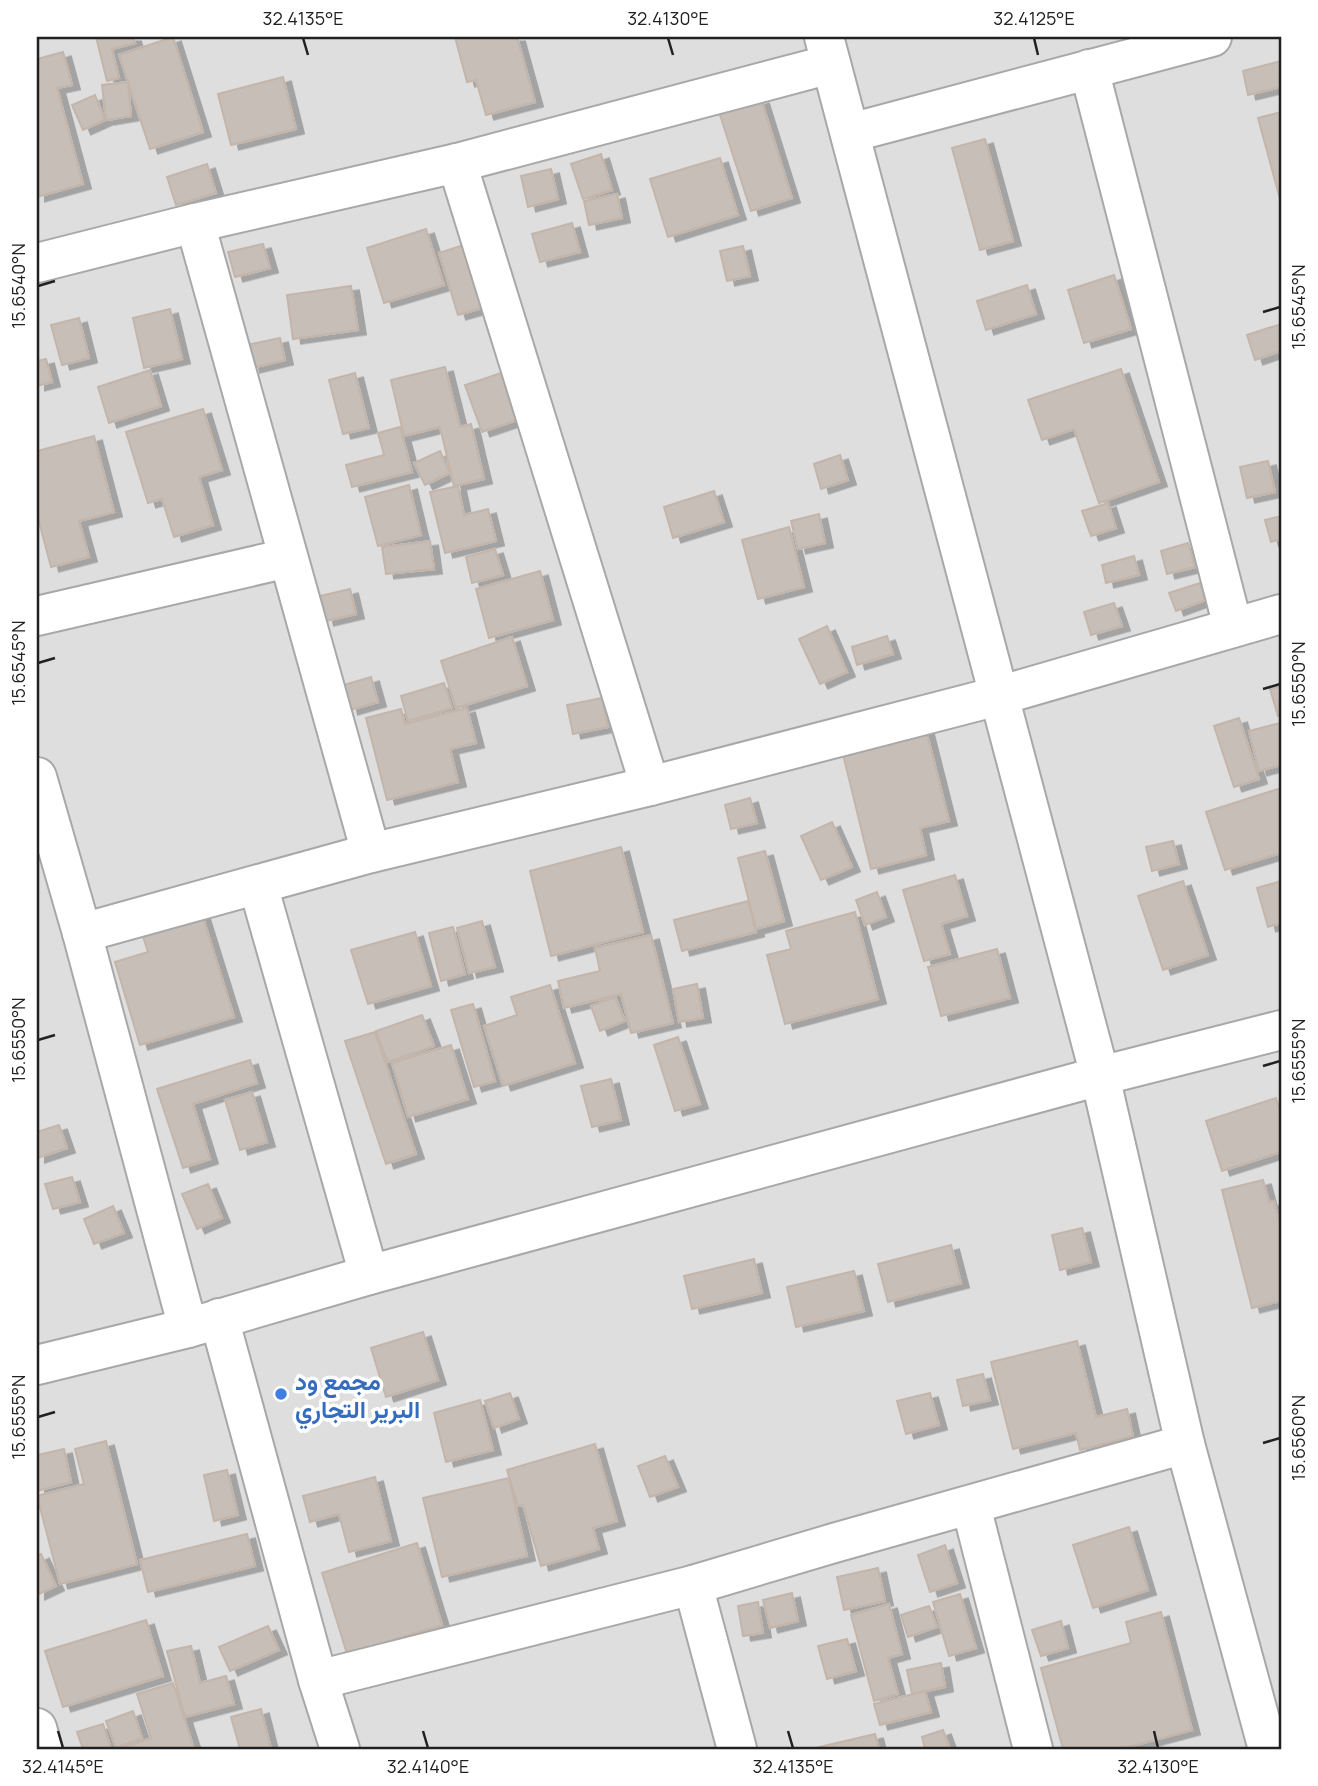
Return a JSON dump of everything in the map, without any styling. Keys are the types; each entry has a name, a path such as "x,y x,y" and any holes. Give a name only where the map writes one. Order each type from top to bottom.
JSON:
{"street":[{"path":"850,133 1212,37"},
{"path":"37,263 195,223 457,163 828,50 1100,1076 1185,1444 1268,1749"},
{"path":"1089,69 1233,627"},
{"path":"457,163 650,786"},
{"path":"195,223 371,853"},
{"path":"37,616 288,558"},
{"path":"82,933 371,853 650,786 998,695 1281,614"},
{"path":"37,777 82,933 340,1749"},
{"path":"258,885 369,1275"},
{"path":"37,1365 204,1323 369,1275 1100,1076 1281,1030"},
{"path":"318,1680 693,1585 1185,1444"},
{"path":"971,1506 1033,1749"},
{"path":"693,1585 737,1749"},
{"path":"37,1728 43,1749"}],"shaded area":[{"path":"37,37 1281,37 1281,1749 37,1749"}],"building":[{"path":"96,37 133,37 135,43 112,49 119,78 107,81"},
{"path":"173,37 203,132 150,149 119,55"},
{"path":"455,37 517,37 535,102 486,115 476,80 467,82"},
{"path":"63,52 72,85 57,88 83,184 37,197 37,59"},
{"path":"1281,61 1281,87 1248,95 1243,71"},
{"path":"283,77 296,129 231,145 218,94"},
{"path":"128,82 131,116 106,120 102,85"},
{"path":"95,95 105,120 83,130 72,105"},
{"path":"761,99 792,198 751,211 719,112"},
{"path":"1281,112 1281,198 1280,199 1258,118"},
{"path":"985,139 1013,241 980,250 952,148"},
{"path":"601,154 612,190 583,199 571,164"},
{"path":"720,158 738,215 668,237 650,179"},
{"path":"207,164 216,193 176,205 167,177"},
{"path":"551,169 558,199 528,207 521,176"},
{"path":"617,194 622,218 589,225 584,201"},
{"path":"572,223 580,252 540,262 532,234"},
{"path":"426,229 444,285 384,303 367,248"},
{"path":"470,243 489,306 458,315 439,253"},
{"path":"263,244 270,268 235,277 228,252"},
{"path":"743,246 750,276 727,281 720,251"},
{"path":"1114,275 1131,329 1084,343 1068,290"},
{"path":"1027,285 1036,314 986,330 977,301"},
{"path":"351,286 358,330 293,339 287,295"},
{"path":"170,309 182,359 144,368 133,318"},
{"path":"79,318 89,358 62,365 51,325"},
{"path":"1281,324 1281,351 1255,360 1247,335"},
{"path":"280,338 285,360 252,368 247,345"},
{"path":"46,359 52,382 37,386 37,361"},
{"path":"445,367 460,427 471,424 484,479 454,486 440,427 404,436 391,380"},
{"path":"1121,369 1159,482 1099,503 1074,429 1042,440 1028,400"},
{"path":"150,370 161,406 109,423 98,387"},
{"path":"504,372 520,419 482,432 465,385"},
{"path":"355,373 369,428 343,434 329,380"},
{"path":"203,409 222,470 199,477 213,525 174,537 162,499 148,503 126,432"},
{"path":"400,427 412,472 352,487 346,465 384,455 378,433"},
{"path":"94,436 114,512 79,521 89,557 51,567 37,514 37,451"},
{"path":"440,451 450,473 425,485 414,463"},
{"path":"840,455 848,480 821,489 814,464"},
{"path":"1268,461 1275,492 1247,498 1240,467"},
{"path":"409,485 421,535 378,546 365,497"},
{"path":"458,486 464,515 488,509 496,541 445,553 430,492"},
{"path":"714,491 724,522 673,538 664,507"},
{"path":"1108,503 1116,528 1091,536 1082,511"},
{"path":"819,514 825,543 798,549 791,521"},
{"path":"1281,516 1281,539 1271,542 1265,520"},
{"path":"789,527 804,587 758,599 742,540"},
{"path":"430,541 434,569 386,574 382,547"},
{"path":"1188,543 1195,567 1167,574 1161,551"},
{"path":"495,549 503,575 472,583 466,557"},
{"path":"1134,556 1139,575 1106,583 1102,565"},
{"path":"540,571 553,620 489,638 476,589"},
{"path":"1200,583 1206,600 1176,611 1169,593"},
{"path":"350,589 356,614 326,621 320,596"},
{"path":"1114,603 1122,626 1091,635 1084,612"},
{"path":"827,626 847,672 820,684 799,639"},
{"path":"887,636 893,654 857,665 852,647"},
{"path":"512,637 527,686 456,708 441,661"},
{"path":"371,677 378,702 350,710 344,685"},
{"path":"444,683 452,708 408,721 401,696"},
{"path":"1281,686 1281,715 1278,716 1270,689"},
{"path":"602,698 608,727 573,734 567,705"},
{"path":"467,708 476,743 450,749 458,782 387,800 366,718 401,709 405,724"},
{"path":"1239,718 1259,779 1234,787 1214,726"},
{"path":"924,722 949,821 920,828 926,855 871,869 840,742"},
{"path":"1280,723 1281,765 1259,771 1249,731"},
{"path":"1281,788 1281,853 1225,870 1206,812"},
{"path":"750,798 757,823 731,829 725,805"},
{"path":"832,822 852,867 821,880 801,836"},
{"path":"1173,841 1179,864 1152,871 1146,847"},
{"path":"621,847 643,932 551,956 530,871"},
{"path":"765,851 784,921 756,929 738,858"},
{"path":"955,875 967,916 941,924 950,954 924,961 903,890"},
{"path":"1183,881 1208,955 1163,970 1138,896"},
{"path":"1281,881 1281,923 1268,927 1257,888"},
{"path":"877,892 886,917 865,925 856,900"},
{"path":"748,901 756,932 682,951 674,920"},
{"path":"200,908 234,1017 140,1045 115,962 148,952 140,927"},
{"path":"855,912 878,999 785,1024 767,955 791,949 786,931"},
{"path":"482,921 495,967 469,973 457,928"},
{"path":"453,927 465,974 441,981 429,933"},
{"path":"415,932 431,986 368,1004 351,950"},
{"path":"651,935 673,1023 631,1033 621,994 564,1008 558,981 600,971 595,948"},
{"path":"997,949 1010,998 941,1016 928,967"},
{"path":"697,984 703,1018 679,1022 673,989"},
{"path":"550,985 575,1063 503,1086 484,1026 517,1015 511,997"},
{"path":"615,997 625,1021 600,1031 591,1006"},
{"path":"473,1004 495,1081 474,1087 451,1010"},
{"path":"422,1015 434,1046 388,1062 376,1031"},
{"path":"375,1032 416,1154 386,1164 345,1041"},
{"path":"678,1037 700,1104 675,1111 654,1045"},
{"path":"451,1045 468,1099 408,1117 392,1063"},
{"path":"250,1060 257,1083 193,1104 210,1159 183,1168 157,1089"},
{"path":"611,1079 621,1120 592,1127 581,1086"},
{"path":"252,1092 267,1142 240,1150 225,1100"},
{"path":"1276,1098 1281,1115 1281,1152 1222,1171 1206,1121"},
{"path":"59,1125 67,1148 37,1158 37,1132"},
{"path":"72,1177 80,1202 53,1209 45,1184"},
{"path":"1263,1180 1269,1202 1274,1201 1281,1229 1281,1301 1252,1308 1222,1190"},
{"path":"208,1184 222,1218 197,1229 182,1194"},
{"path":"113,1206 124,1233 94,1244 84,1219"},
{"path":"1082,1228 1091,1262 1060,1270 1052,1235"},
{"path":"951,1245 961,1283 888,1302 878,1264"},
{"path":"754,1259 762,1293 692,1309 684,1276"},
{"path":"854,1271 864,1311 796,1327 787,1287"},
{"path":"423,1332 438,1380 386,1397 371,1348"},
{"path":"1077,1341 1096,1417 1127,1409 1133,1436 1080,1450 1076,1433 1013,1449 991,1362"},
{"path":"983,1374 990,1400 963,1406 957,1380"},
{"path":"510,1393 519,1419 494,1428 485,1401"},
{"path":"930,1393 939,1425 906,1434 897,1401"},
{"path":"480,1400 493,1450 446,1462 434,1413"},
{"path":"106,1441 137,1564 60,1584 37,1496 84,1484 75,1449"},
{"path":"595,1444 617,1521 593,1528 599,1549 541,1566 523,1505 518,1506 507,1470"},
{"path":"64,1449 71,1482 37,1491 37,1455"},
{"path":"665,1456 678,1487 650,1497 638,1466"},
{"path":"227,1470 238,1515 214,1521 204,1475"},
{"path":"375,1477 391,1541 349,1552 339,1514 310,1522 303,1496"},
{"path":"509,1478 527,1556 442,1577 423,1498"},
{"path":"1129,1527 1148,1590 1093,1608 1073,1545"},
{"path":"247,1534 255,1566 148,1592 140,1560"},
{"path":"417,1543 442,1625 347,1654 322,1573"},
{"path":"945,1545 957,1583 930,1592 918,1555"},
{"path":"41,1554 56,1586 37,1595 37,1556"},
{"path":"878,1568 885,1601 844,1610 837,1577"},
{"path":"792,1593 798,1621 770,1628 763,1600"},
{"path":"960,1594 976,1648 949,1656 933,1602"},
{"path":"758,1602 763,1633 743,1636 738,1606"},
{"path":"889,1604 902,1654 888,1658 898,1694 874,1701 851,1615"},
{"path":"929,1606 937,1627 908,1637 901,1615"},
{"path":"1161,1612 1192,1730 1121,1749 1063,1749 1041,1668 1131,1643 1126,1622"},
{"path":"146,1620 163,1676 63,1707 45,1651"},
{"path":"1061,1621 1068,1648 1041,1656 1032,1630"},
{"path":"268,1626 279,1650 230,1671 219,1647"},
{"path":"847,1639 856,1671 827,1679 818,1646"},
{"path":"191,1646 200,1683 226,1676 234,1704 185,1717 167,1651"},
{"path":"941,1663 945,1687 912,1694 907,1670"},
{"path":"173,1683 194,1749 118,1749 151,1738 137,1694"},
{"path":"925,1691 931,1712 880,1725 874,1704"},
{"path":"261,1709 271,1749 240,1749 231,1717"},
{"path":"133,1711 142,1738 116,1748 106,1721"},
{"path":"103,1724 111,1749 83,1749 77,1732"},
{"path":"943,1730 950,1749 925,1749 922,1737"},
{"path":"875,1734 879,1749 811,1749"}],"place":[{"name":"مجمع ود البرير التجاري","path":"281,1394"}]}
